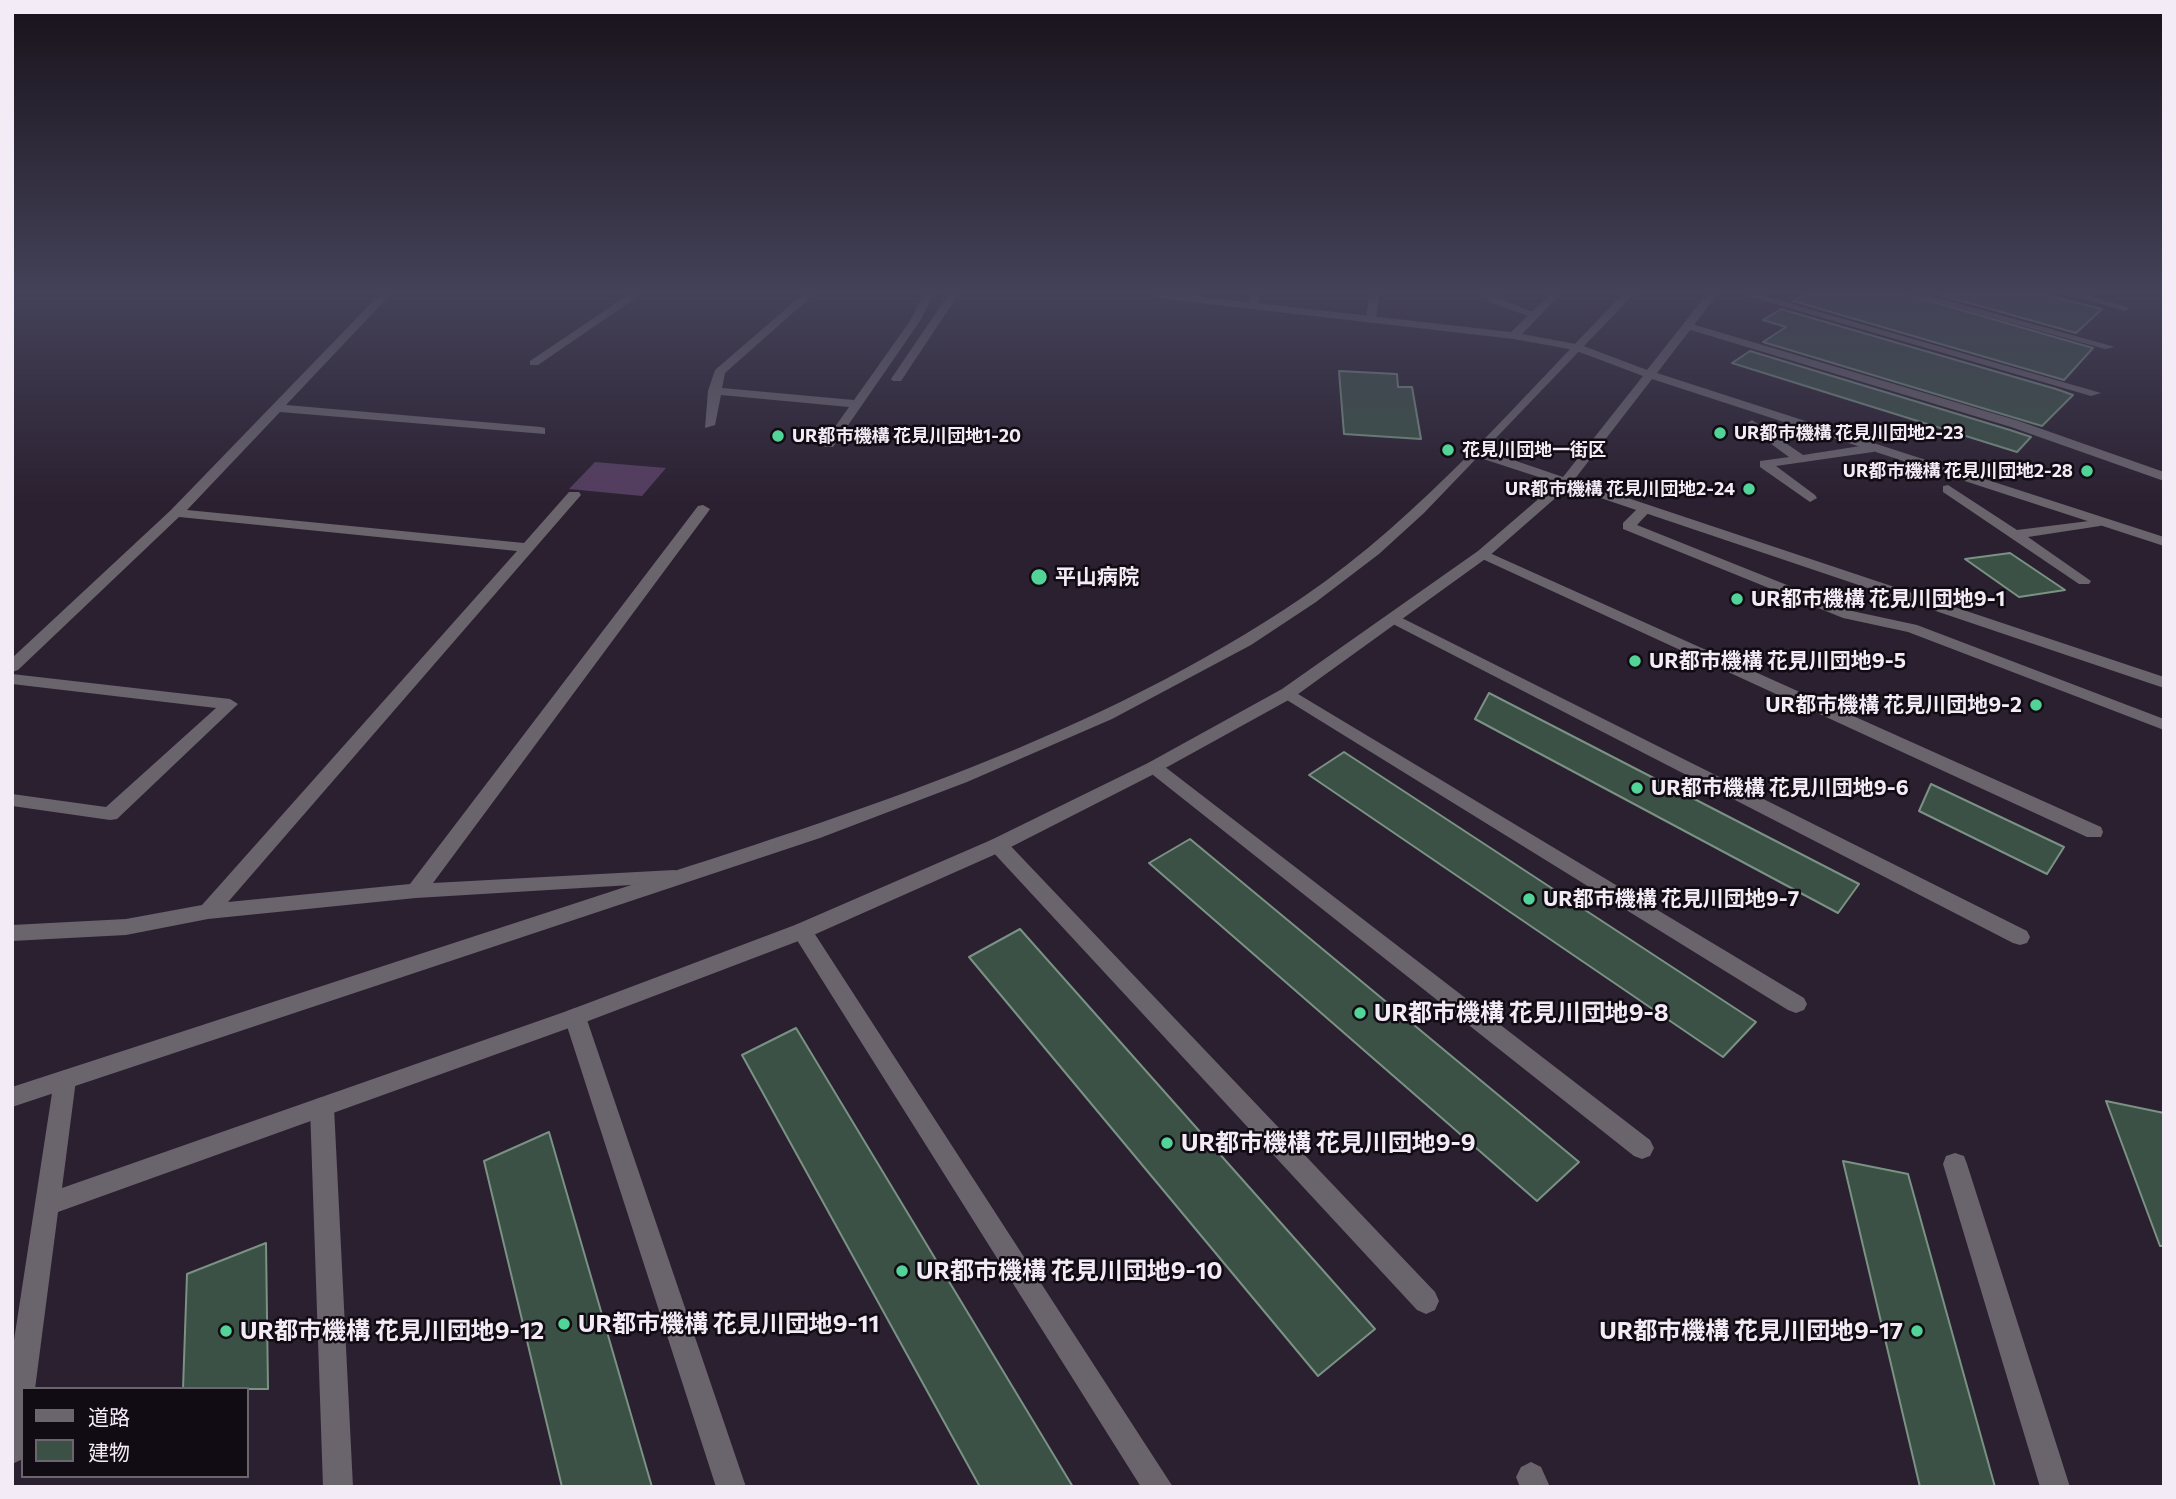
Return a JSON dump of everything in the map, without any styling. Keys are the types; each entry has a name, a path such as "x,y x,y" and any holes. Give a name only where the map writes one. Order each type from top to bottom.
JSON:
{"street":[{"path":"12,667 176,513 318,365"},
{"path":"709,425 716,379 724,365"},
{"path":"829,444 885,365"},
{"path":"897,379 906,365"},
{"path":"12,1097 686,876 923,794 1103,717 1235,650 1327,588 1376,550 1561,365"},
{"path":"1623,365 2164,542"},
{"path":"47,1205 575,1017 802,931 998,845 1154,766 1288,693 1483,554 1565,483 1658,365"},
{"path":"1818,365 2015,424 2164,477"},
{"path":"1996,365 2095,393"},
{"path":"713,391 858,404"},
{"path":"276,408 541,432"},
{"path":"1752,424 1801,459"},
{"path":"1810,498 1765,464 1872,448"},
{"path":"1476,452 2164,683"},
{"path":"1948,489 2084,581"},
{"path":"208,912 574,495"},
{"path":"416,891 703,509"},
{"path":"1645,509 1628,526 1848,615 1912,628 2164,725"},
{"path":"176,513 526,548"},
{"path":"2015,534 2100,522"},
{"path":"1483,554 2094,832"},
{"path":"1394,619 2020,937"},
{"path":"12,679 230,704 110,814 12,800"},
{"path":"1288,693 1796,1004"},
{"path":"1154,766 1642,1148"},
{"path":"998,845 1426,1301"},
{"path":"12,933 126,927 208,912 416,891 686,876"},
{"path":"802,931 1158,1487"},
{"path":"575,1017 732,1487"},
{"path":"12,1450 65,1080"},
{"path":"322,1107 338,1487"},
{"path":"1955,1164 2055,1487"}],"shaded area":[{"path":"595,462 666,468 642,496 569,489"}],"building":[{"path":"1738,365 1796,365 2031,437 2017,452"},
{"path":"1839,365 1973,365 2073,395 2042,426"},
{"path":"2012,365 2078,365 2064,380"},
{"path":"1339,371 1397,374 1398,387 1412,387 1421,439 1344,434"},
{"path":"2010,553 2065,590 2019,597 1965,559"},
{"name":"UR都市機構 花見川団地9-6","path":"1489,693 1859,884 1838,913 1475,719"},
{"name":"UR都市機構 花見川団地9-7","path":"1344,752 1756,1022 1723,1057 1309,775"},
{"path":"1931,784 2064,847 2047,874 1919,811"},
{"name":"UR都市機構 花見川団地9-8","path":"1190,839 1579,1162 1537,1201 1149,863"},
{"name":"UR都市機構 花見川団地9-9","path":"1020,929 1375,1329 1318,1376 969,957"},
{"name":"UR都市機構 花見川団地9-10","path":"796,1028 1073,1487 980,1487 742,1055"},
{"path":"2106,1101 2164,1113 2164,1246 2160,1246"},
{"name":"UR都市機構 花見川団地9-11","path":"549,1132 652,1487 562,1487 484,1161"},
{"name":"UR都市機構 花見川団地9-17","path":"1843,1161 1908,1174 1995,1487 1920,1487"},
{"name":"UR都市機構 花見川団地9-12","path":"266,1243 268,1389 183,1387 187,1274"}],"place":[{"name":"UR都市機構 花見川団地2-23","path":"1720,433"},
{"name":"UR都市機構 花見川団地1-20","path":"778,436"},
{"name":"花見川団地一街区","path":"1448,450"},
{"name":"UR都市機構 花見川団地2-28","path":"2087,471"},
{"name":"UR都市機構 花見川団地2-24","path":"1749,489"},
{"name":"平山病院","path":"1039,577"},
{"name":"UR都市機構 花見川団地9-1","path":"1737,599"},
{"name":"UR都市機構 花見川団地9-5","path":"1635,661"},
{"name":"UR都市機構 花見川団地9-2","path":"2036,705"},
{"name":"UR都市機構 花見川団地9-6","path":"1637,788"},
{"name":"UR都市機構 花見川団地9-7","path":"1529,899"},
{"name":"UR都市機構 花見川団地9-8","path":"1360,1013"},
{"name":"UR都市機構 花見川団地9-9","path":"1167,1143"},
{"name":"UR都市機構 花見川団地9-10","path":"902,1271"},
{"name":"UR都市機構 花見川団地9-11","path":"564,1324"},
{"name":"UR都市機構 花見川団地9-12","path":"226,1331"},
{"name":"UR都市機構 花見川団地9-17","path":"1917,1331"}]}
